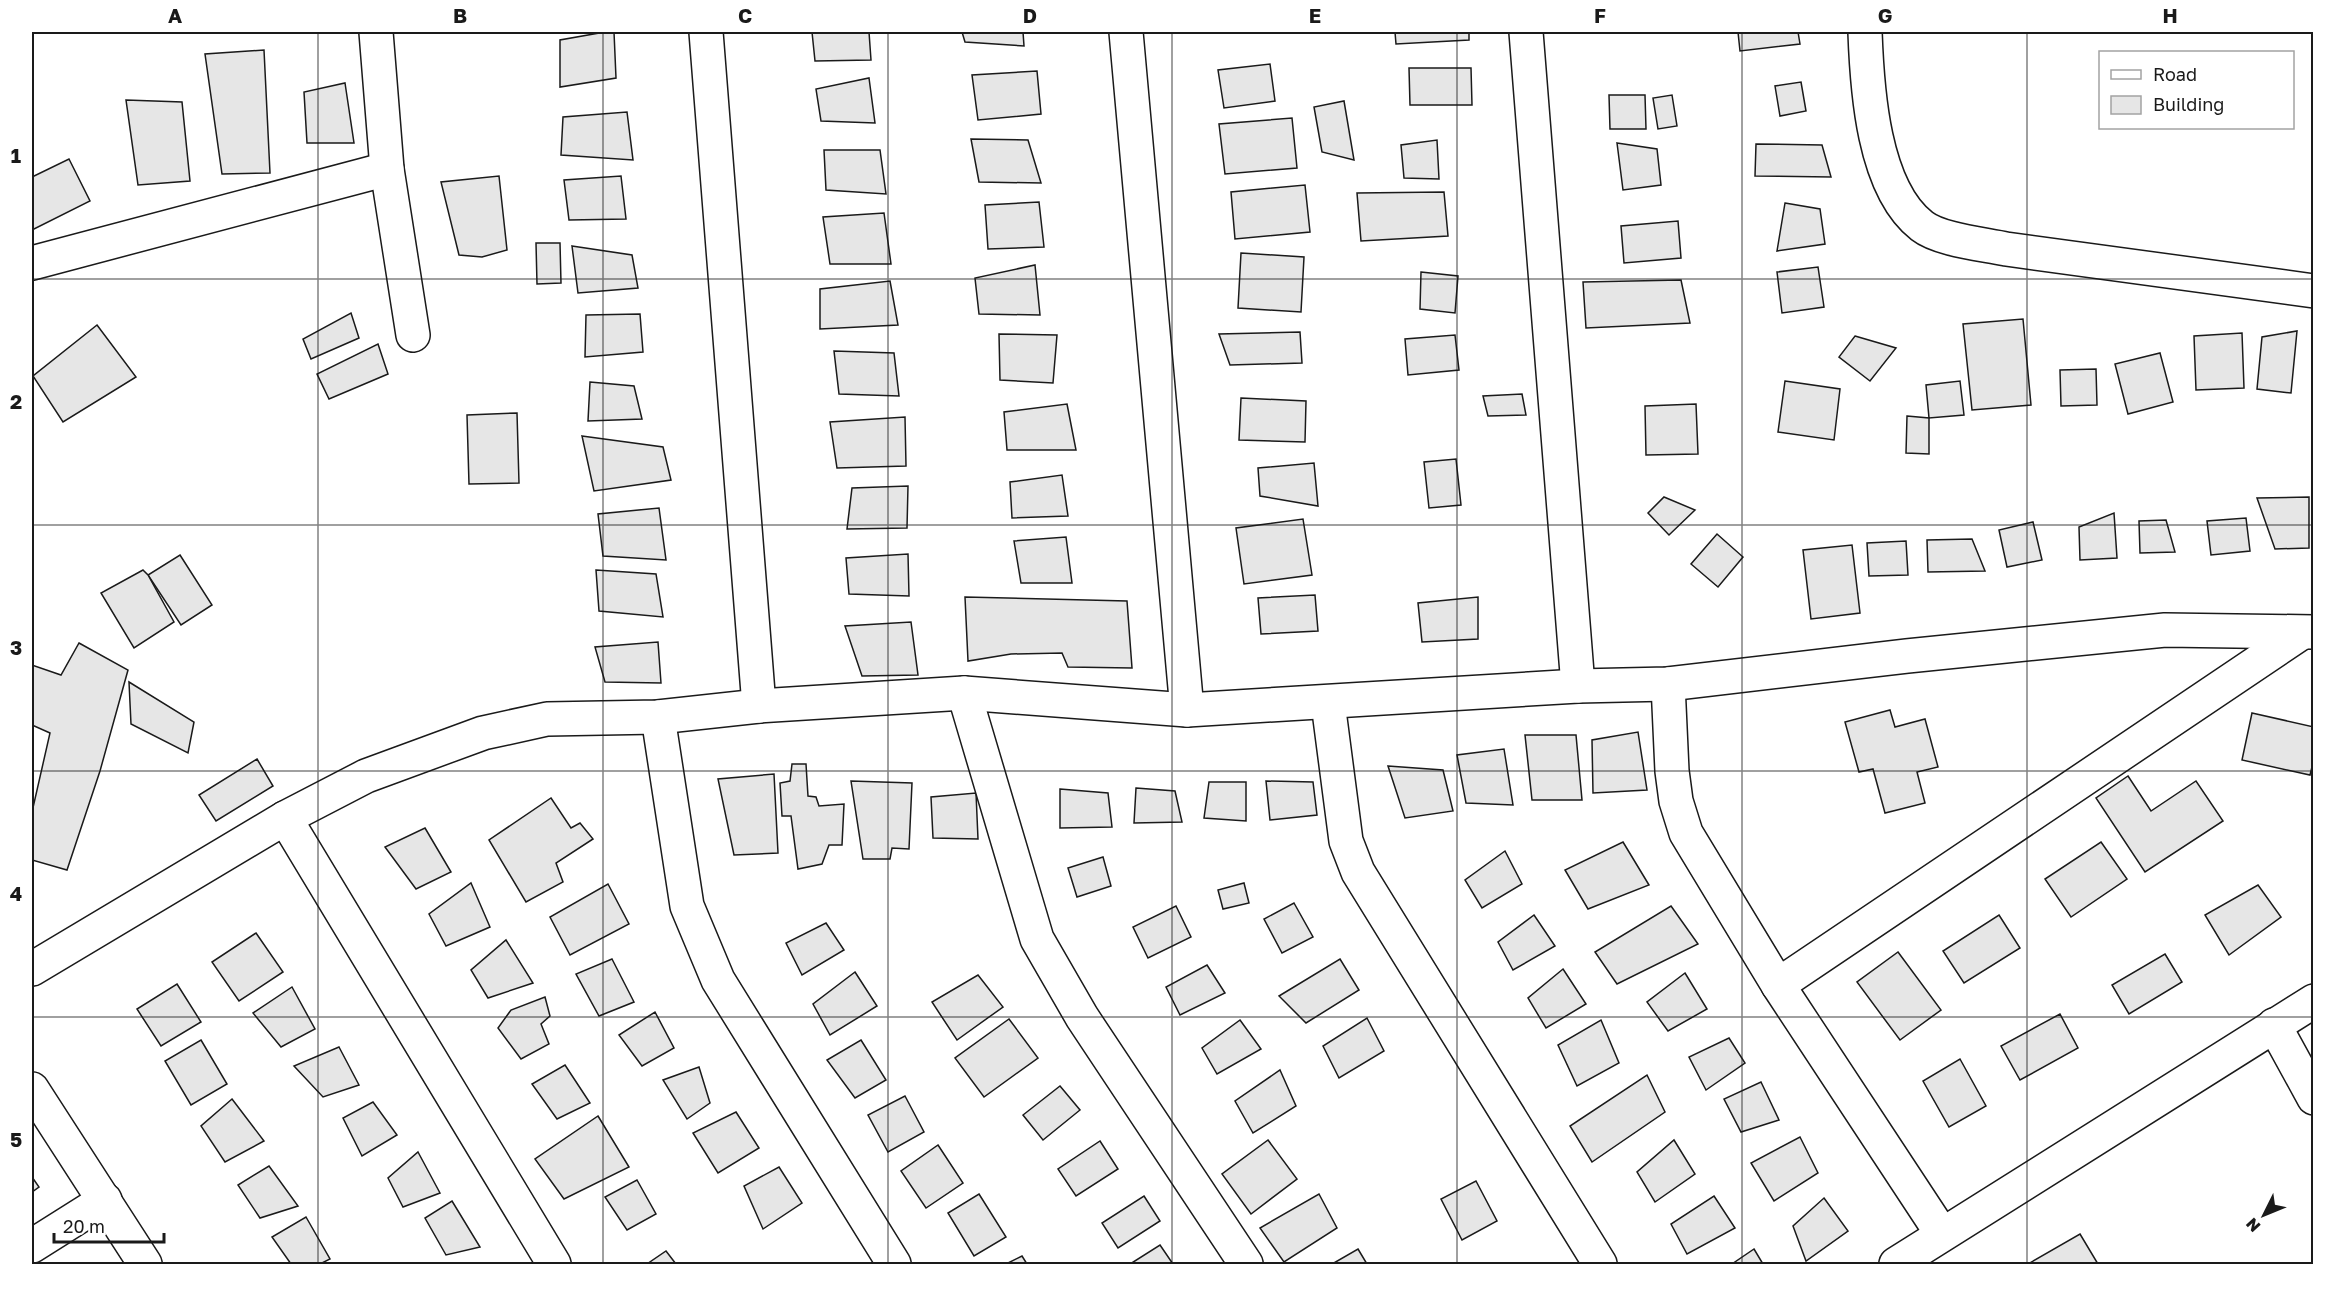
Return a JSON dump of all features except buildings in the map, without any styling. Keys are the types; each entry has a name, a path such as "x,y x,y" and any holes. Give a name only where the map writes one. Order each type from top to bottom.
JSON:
{"street":[{"path":"376,32 387,169 413,335"},
{"path":"706,32 759,706"},
{"path":"1126,32 1187,710"},
{"path":"1526,32 1578,686"},
{"path":"1865,32 1867,79 1882,158 1898,202 1923,227 1956,239 2006,249 2313,295"},
{"path":"32,263 387,169"},
{"path":"32,969 285,818 366,776 483,733 547,719 658,717 759,706 964,693 1187,710 1578,686 1668,684 2165,630 2307,632"},
{"path":"1778,985 2307,632"},
{"path":"1668,684 1672,771 1676,801 1686,833 1778,985 1942,1234"},
{"path":"964,693 1037,939 1082,1017 1246,1264"},
{"path":"1328,702 1346,841 1358,872 1600,1264"},
{"path":"658,717 687,906 700,941 718,980 894,1264"},
{"path":"285,818 554,1264"},
{"path":"1896,1264 2313,1001"},
{"path":"2274,1025 2313,1098"},
{"path":"32,1089 145,1264"},
{"path":"32,1246 105,1200"}]}
